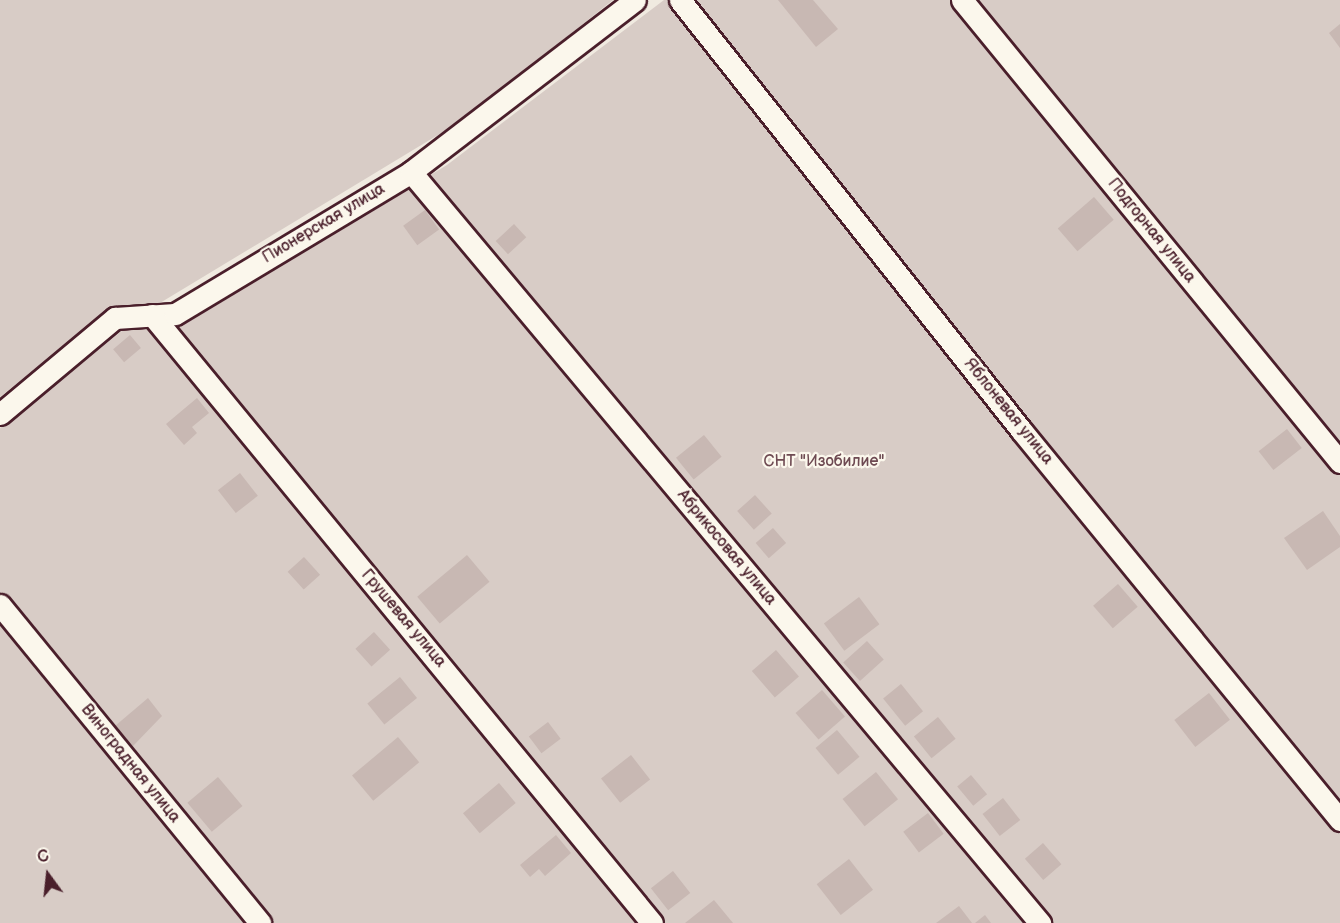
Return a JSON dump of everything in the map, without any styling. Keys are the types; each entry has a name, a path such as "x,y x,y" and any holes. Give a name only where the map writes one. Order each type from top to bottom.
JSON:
{"street":[{"name":"Пионерская улица","path":"0,414 115,318 175,314 411,172 634,0"},
{"name":"Яблоневая улица","path":"681,0 1014,420 1340,820"},
{"name":"Подгорная улица","path":"962,0 1340,462"},
{"name":"Абрикосовая улица","path":"411,172 1040,923"},
{"name":"Грушевая улица","path":"152,315 652,923"},
{"name":"Виноградная улица","path":"0,605 260,923"}],"green space":[{"path":"0,0 613,0 461,121 155,306 110,308 0,397"},
{"name":"СНТ \"Изобилие\"","path":"664,0 1340,0 1340,923 0,923 0,428 128,326 180,326 447,165"}],"building":[{"path":"778,0 813,0 838,29 816,47"},
{"path":"1340,24 1340,48 1329,33"},
{"path":"1094,197 1114,220 1077,251 1058,228"},
{"path":"425,210 439,229 417,245 403,226"},
{"path":"514,224 526,237 508,254 496,241"},
{"path":"130,335 141,348 124,362 113,349"},
{"path":"197,398 209,413 192,427 197,433 184,445 166,424"},
{"path":"1287,429 1302,448 1273,470 1259,451"},
{"path":"704,435 722,457 694,479 676,458"},
{"path":"240,473 258,496 236,513 218,490"},
{"path":"755,495 772,514 754,530 737,511"},
{"path":"1323,511 1340,536 1340,547 1307,570 1284,538"},
{"path":"773,528 786,543 769,558 756,543"},
{"path":"467,555 489,582 440,624 417,597"},
{"path":"304,557 320,575 304,590 288,572"},
{"path":"1118,584 1138,607 1113,628 1093,606"},
{"path":"859,597 879,624 844,651 824,623"},
{"path":"374,632 390,650 371,667 355,649"},
{"path":"867,641 884,660 860,681 843,662"},
{"path":"776,650 799,676 775,697 752,671"},
{"path":"400,677 417,698 384,724 367,703"},
{"path":"901,684 923,711 905,726 883,698"},
{"path":"822,690 845,716 819,739 796,713"},
{"path":"1209,693 1230,720 1195,747 1174,720"},
{"path":"148,698 162,716 133,746 115,726"},
{"path":"938,717 956,739 932,758 914,737"},
{"path":"548,722 561,739 541,753 529,736"},
{"path":"837,730 859,757 838,775 816,748"},
{"path":"398,737 419,762 373,801 352,776"},
{"path":"631,755 650,779 620,803 601,778"},
{"path":"876,772 898,799 865,826 843,799"},
{"path":"971,775 987,794 973,806 957,787"},
{"path":"218,777 242,806 212,832 187,803"},
{"path":"499,783 516,803 480,833 463,813"},
{"path":"1003,798 1020,820 1000,836 983,814"},
{"path":"928,813 944,834 919,852 903,832"},
{"path":"556,835 571,853 545,876 539,869 530,877 520,865"},
{"path":"1043,843 1061,864 1043,880 1025,859"},
{"path":"849,859 873,890 841,915 817,884"},
{"path":"673,871 690,893 668,910 651,888"},
{"path":"714,900 733,923 685,923"},
{"path":"959,906 972,923 936,923"},
{"path":"985,915 991,923 975,923"}]}
